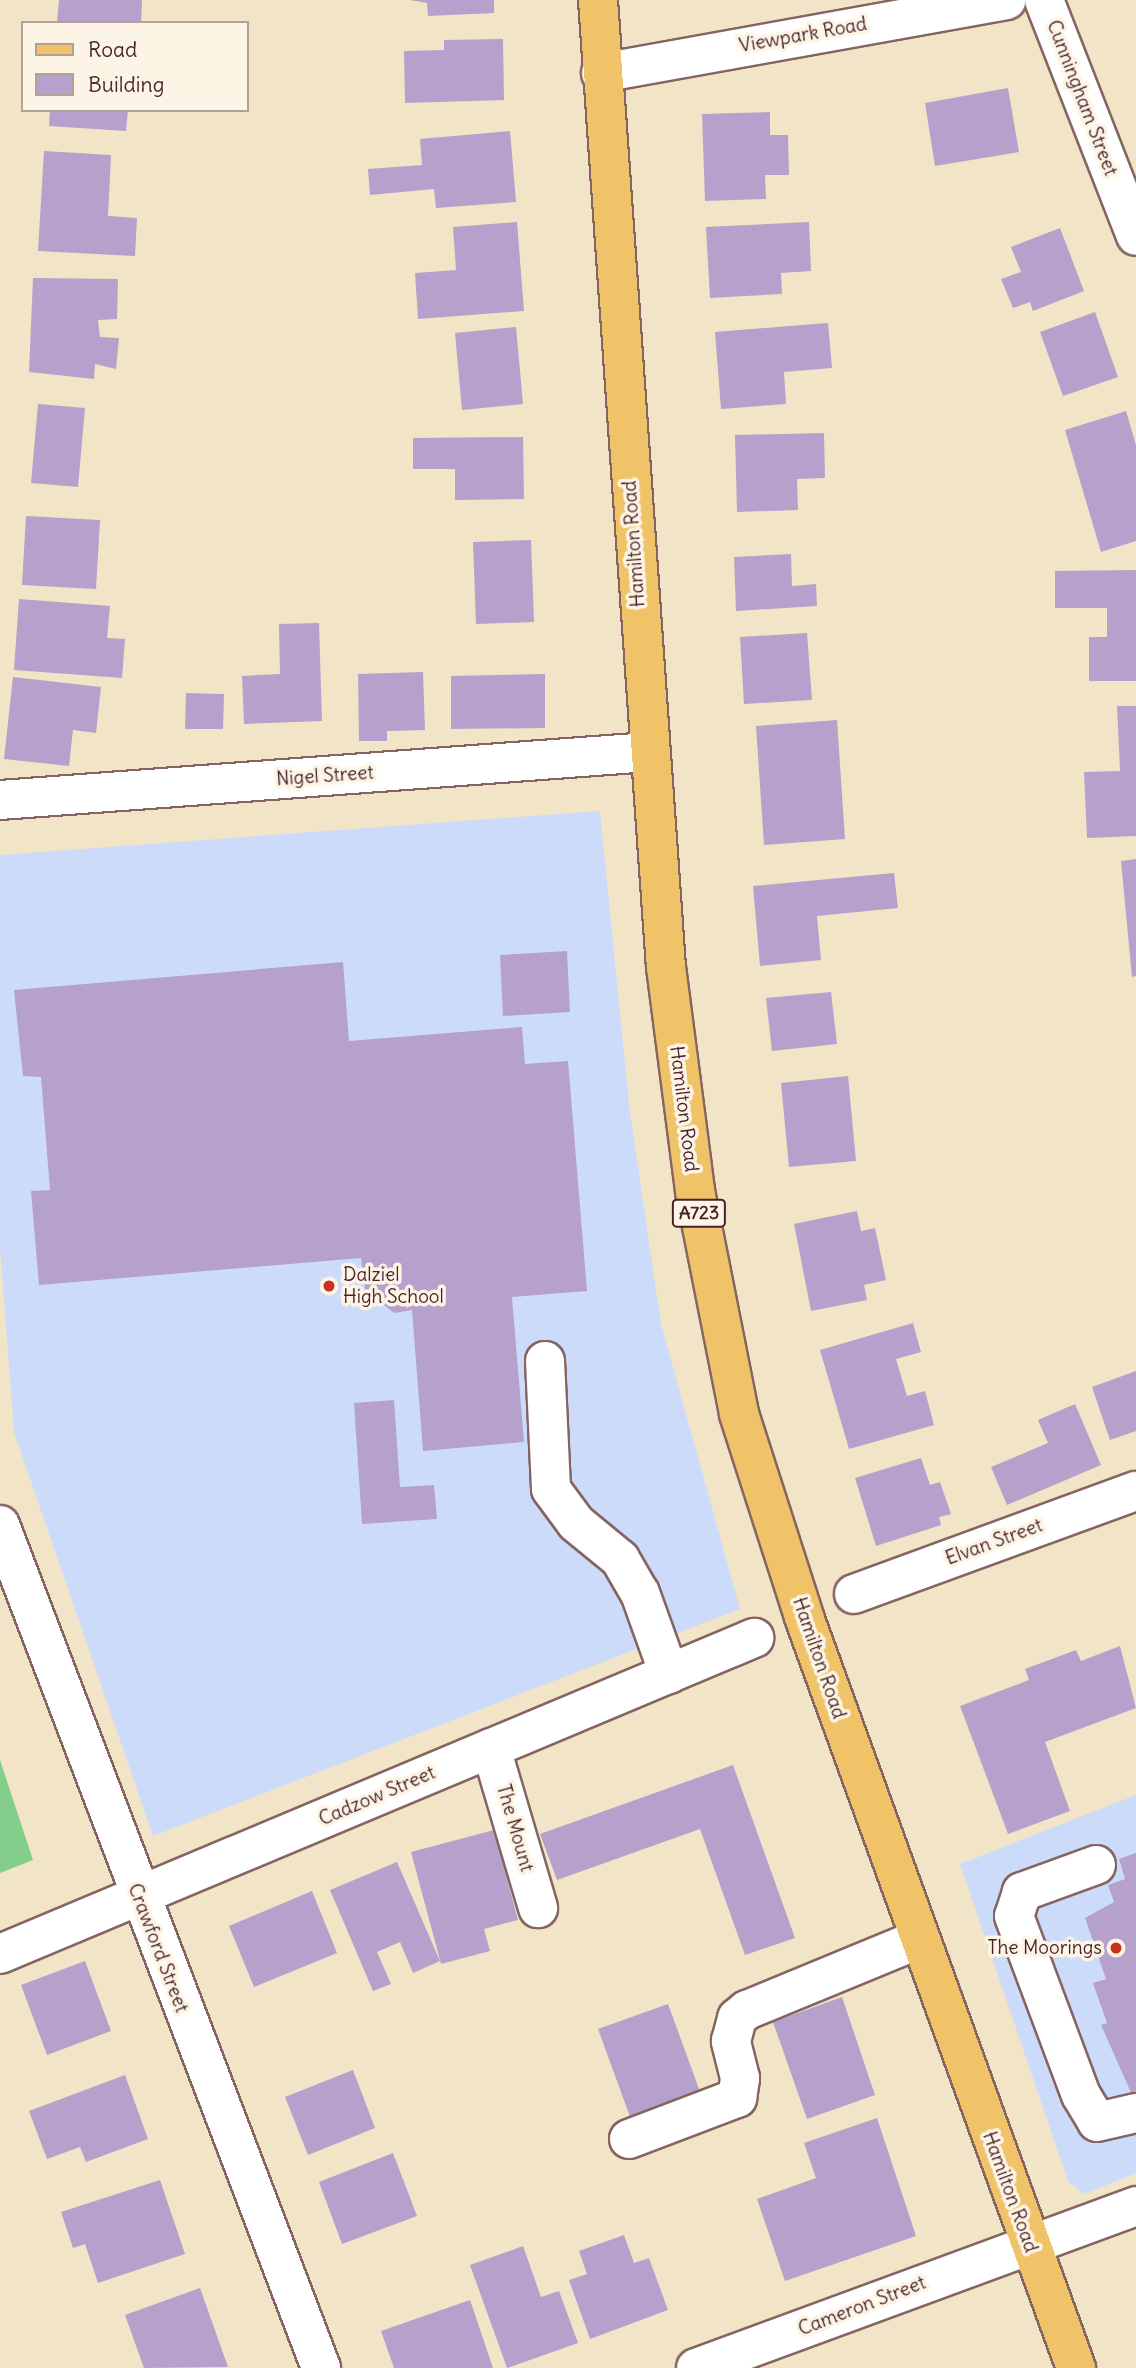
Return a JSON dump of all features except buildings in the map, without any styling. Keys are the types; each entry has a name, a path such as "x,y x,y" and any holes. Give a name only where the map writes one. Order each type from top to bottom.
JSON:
{"main road":[{"name":"Hamilton Road","path":"598,0 601,73 666,967 695,1191 738,1414 919,1939 1076,2368"}],"street":[{"name":"Viewpark Road","path":"601,73 1006,0"},
{"name":"Cunningham Street","path":"1044,0 1136,236"},
{"name":"Nigel Street","path":"0,800 649,752"},
{"path":"545,1361 551,1489 576,1522 620,1559 640,1593 668,1674"},
{"name":"Elvan Street","path":"853,1594 1136,1491"},
{"name":"Crawford Street","path":"0,1525 138,1896 321,2368"},
{"name":"Cadzow Street","path":"0,1954 754,1638"},
{"name":"The Mount","path":"492,1748 538,1908"},
{"path":"1096,1865 1022,1892 1014,1916 1081,2095 1097,2122 1136,2113"},
{"path":"629,2138 737,2098 740,2078 731,2041 737,2018 747,2010 919,1939"},
{"name":"Cameron Street","path":"696,2368 1136,2206"}],"shaded area":[{"name":"Dalziel High School","path":"600,811 629,1105 661,1324 740,1609 153,1836 14,1432 0,1248 0,855"},
{"path":"1136,1795 1136,2173 1084,2194 1068,2181 960,1864"}],"green space":[{"path":"0,1760 33,1860 0,1873"}],"place":[{"name":"Dalziel High School","path":"329,1286"},
{"name":"The Moorings","path":"1116,1948"}]}
